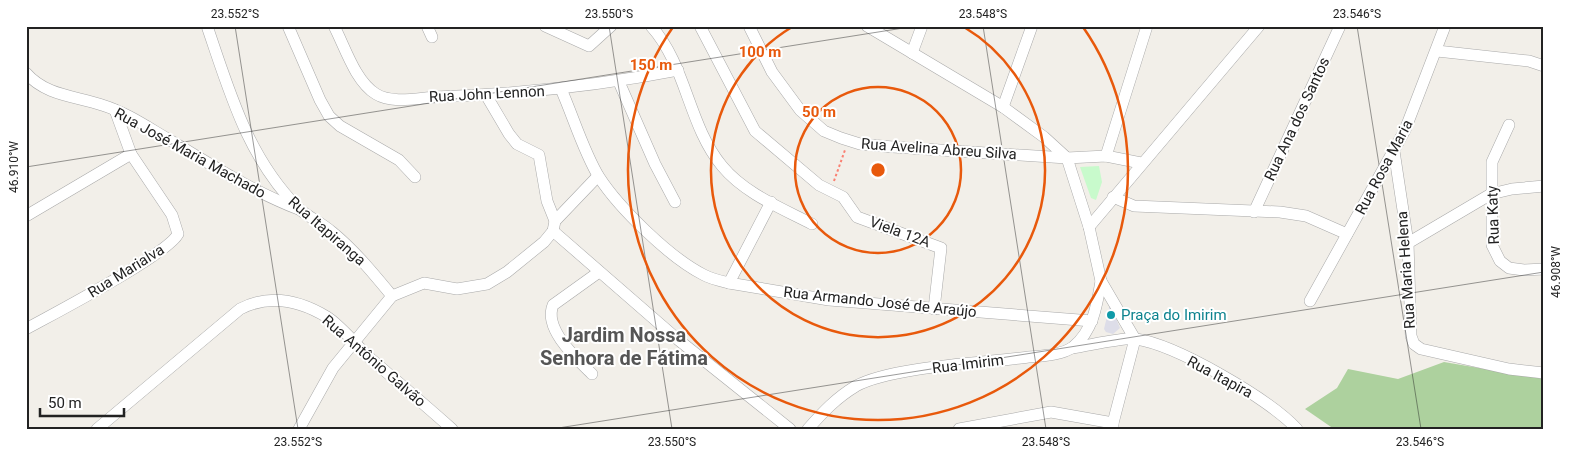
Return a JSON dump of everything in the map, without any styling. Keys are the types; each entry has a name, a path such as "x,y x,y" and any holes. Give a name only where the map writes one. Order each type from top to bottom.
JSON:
{"street":[{"name":"Rua Itapiranga","path":"207,26 228,93 266,170 300,210 344,242 392,296"},
{"path":"288,26 329,116 340,126 399,160 415,177"},
{"name":"Rua John Lennon","path":"334,26 360,78 374,93 384,98 486,95 561,89 619,82 678,70"},
{"path":"545,26 589,46 611,26"},
{"path":"651,26 666,42 701,127 722,165 739,182 812,224"},
{"path":"700,26 755,131 819,185 830,191"},
{"name":"Rua Avelina Abreu Silva","path":"750,26 772,72 800,110 824,131 848,141 860,144 1067,158 1106,156 1141,163"},
{"path":"867,26 1003,107 1044,137 1067,158 1089,227 1102,282 1135,339 1113,426 1051,412 959,429"},
{"path":"912,53 922,26"},
{"path":"1003,107 1032,26"},
{"path":"1106,156 1147,26"},
{"name":"Rua Ana dos Santos","path":"1254,212 1340,26"},
{"name":"Rua Rosa Maria","path":"1310,301 1406,130 1445,26"},
{"path":"1089,227 1141,163 1261,27"},
{"path":"1437,51 1528,61 1544,66"},
{"path":"1528,61 1544,58"},
{"name":"Rua José Maria Machado","path":"26,73 50,91 126,114 260,194 300,210"},
{"path":"619,82 655,164 675,202"},
{"name":"Rua Armando José de Araújo","path":"561,89 598,176 618,203 643,229 704,275 729,283 829,300 1092,321"},
{"path":"486,95 517,144 539,155 547,201 554,226 599,272 676,338 790,429"},
{"name":"Rua Marialva","path":"26,329 144,261 176,238 178,230 172,216 131,154 115,110"},
{"name":"Rua Katy","path":"1509,125 1492,162 1492,245 1500,261 1509,268 1524,270 1544,269"},
{"name":"Rua Maria Helena","path":"1394,151 1408,243 1411,336 1414,344 1421,349 1480,363 1544,373"},
{"path":"26,216 131,154"},
{"path":"299,429 333,368 352,342 392,296 424,283 457,289 488,284 544,242 554,226 598,176"},
{"path":"1408,243 1491,194 1512,188 1544,186"},
{"name":"Viela 12A","path":"830,191 843,197 857,217 941,248 934,309"},
{"path":"1113,197 1134,206 1280,212 1306,216 1347,234"},
{"path":"729,283 771,202"},
{"path":"592,374 564,345 553,323 551,310 553,305 599,272"},
{"path":"1072,348 1080,340 1092,321 1102,282"},
{"name":"Rua Antônio Galvão","path":"97,429 216,332 240,309 255,301 271,299 288,301 328,317 352,342 452,429"},
{"name":"Rua Itapira","path":"1072,348 1135,339 1157,345 1222,376 1272,407 1297,429"},
{"name":"Rua Imirim","path":"808,429 820,413 839,398 858,386 881,377 1046,355 1072,348"}],"path":[{"path":"830,191 848,141"}],"green space":[{"path":"1099,166 1102,182 1096,200 1091,198 1080,167"},
{"path":"1444,362 1544,379 1544,429 1334,429 1305,409 1337,388 1348,369 1398,379"}],"shaded area":[{"name":"Praça do Imirim","path":"1110,304 1120,328 1113,334 1106,332 1104,329"}],"place":[{"name":"Praça do Imirim","path":"1111,315"}],"district":[{"name":"Jardim Nossa Senhora de Fátima","path":"624,346"}]}
